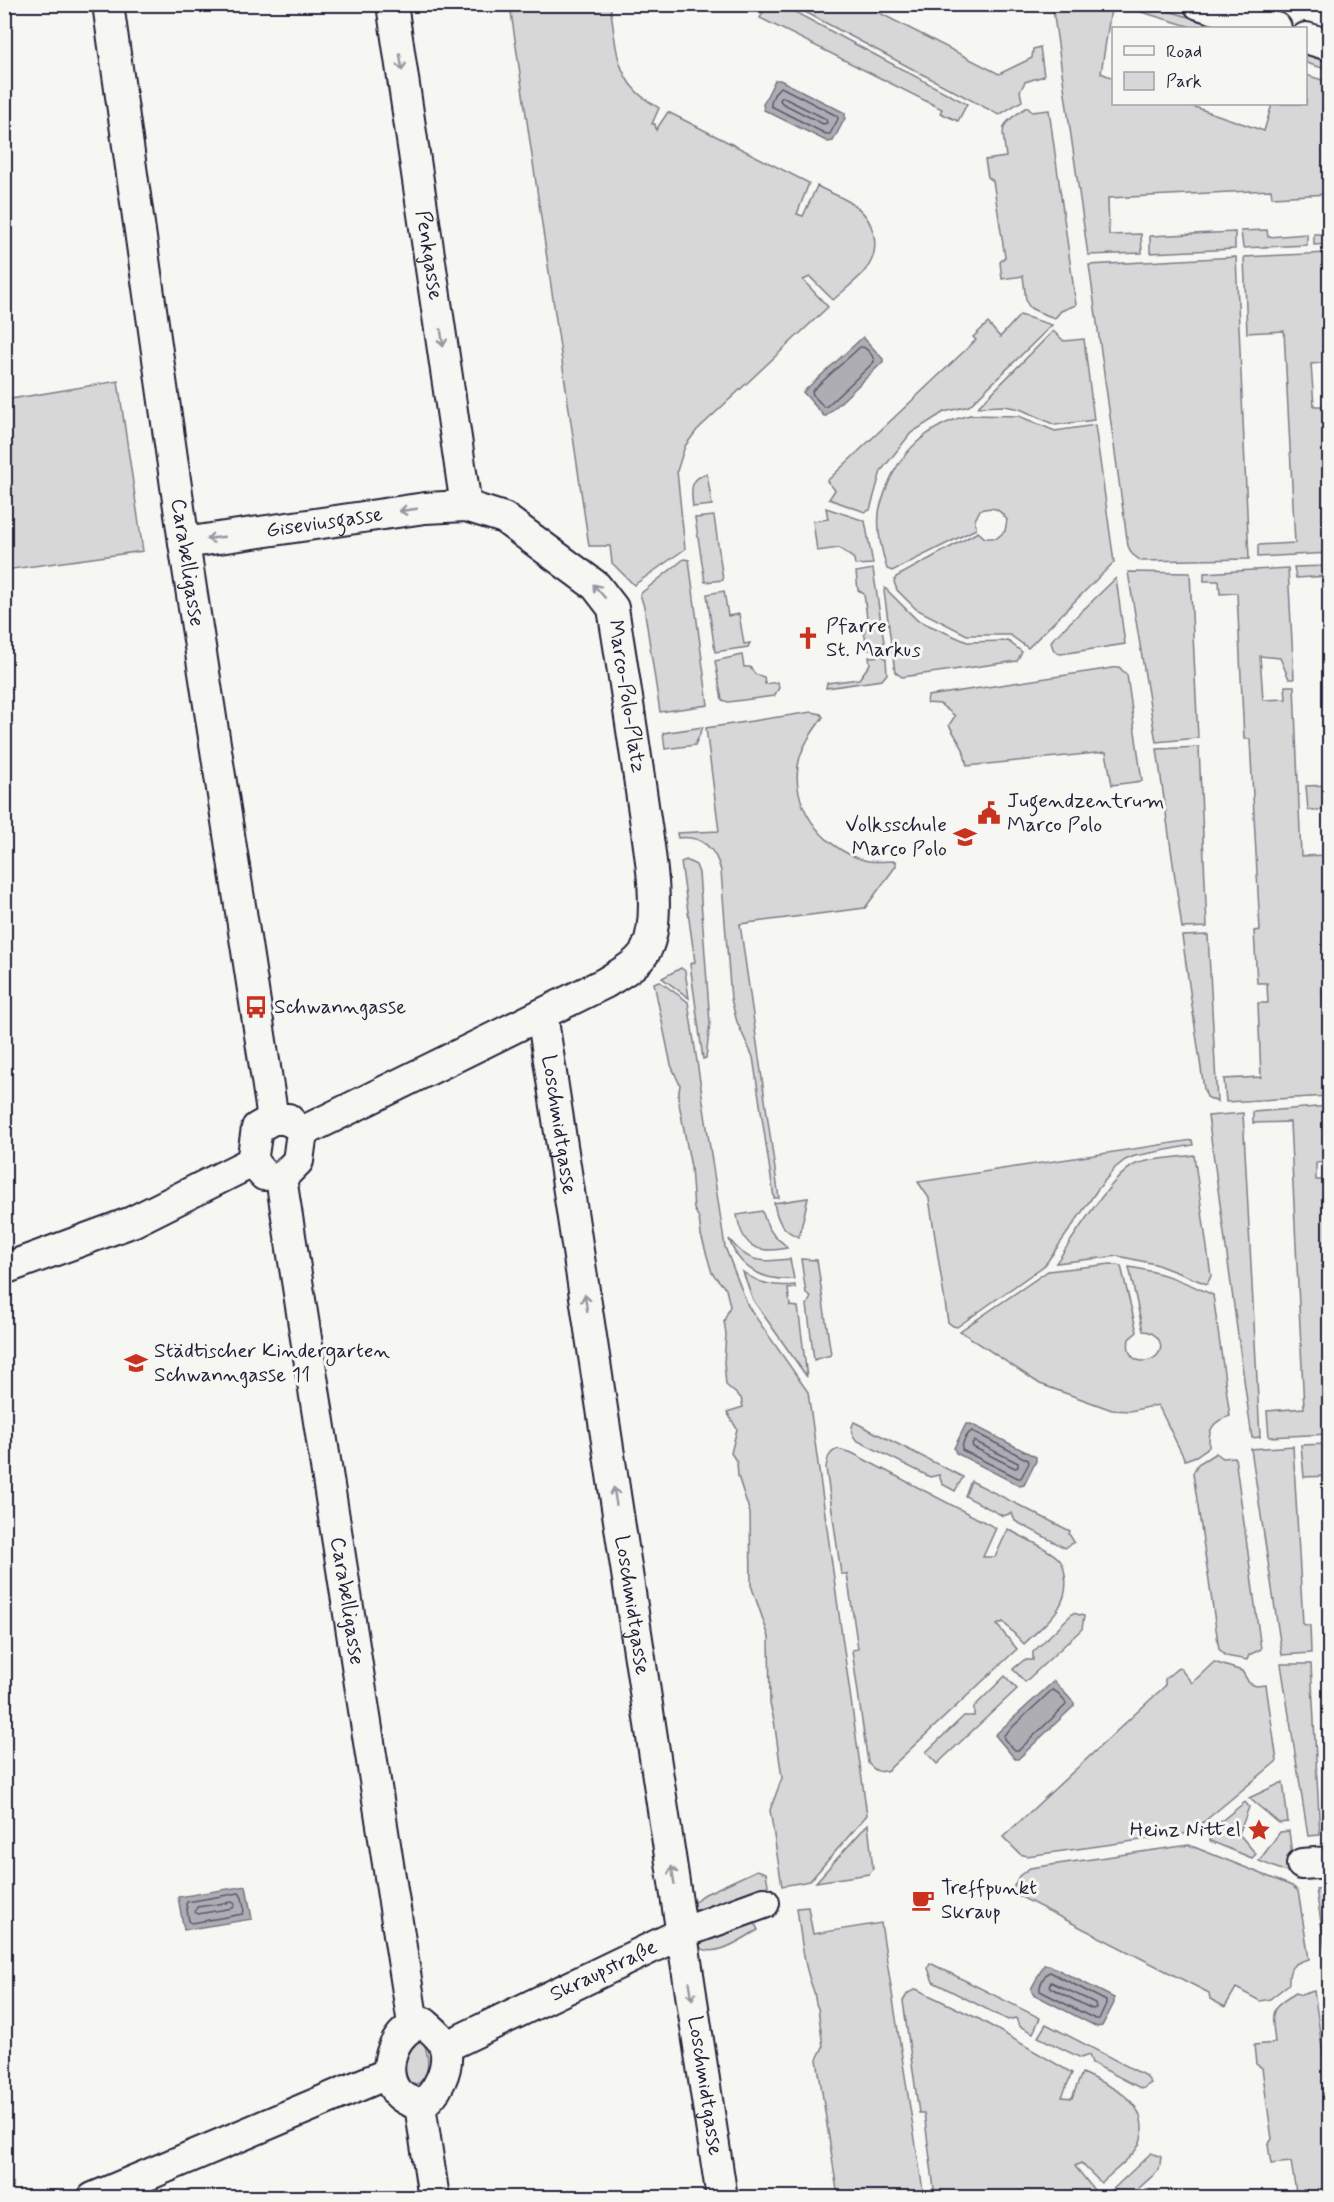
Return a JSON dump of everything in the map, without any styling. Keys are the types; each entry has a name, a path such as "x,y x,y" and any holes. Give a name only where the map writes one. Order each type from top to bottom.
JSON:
{"street":[{"name":"Carabelligasse","path":"108,4 184,543 273,1119"},
{"name":"Penkgasse","path":"392,4 466,506"},
{"path":"1199,4 1273,27"},
{"path":"1307,39 1329,45"},
{"name":"Giseviusgasse","path":"184,543 424,508 466,506"},
{"name":"Marco-Polo-Platz","path":"466,506 504,518 596,586 613,608 632,726 649,852 653,905 652,932 646,949 635,964 542,1014"},
{"path":"302,1132 542,1014"},
{"name":"Loschmidtgasse","path":"542,1014 722,2198"},
{"path":"273,1119 288,1119 302,1132 298,1161 281,1178 263,1175 252,1162 257,1128 273,1119"},
{"path":"4,1269 132,1222 252,1162"},
{"name":"Carabelligasse","path":"281,1178 413,2024"},
{"name":"Skraupstraße","path":"446,2047 682,1933 764,1903"},
{"path":"424,2023 446,2047 445,2069 429,2099 420,2105 408,2102 395,2090 389,2073 393,2049 402,2033 413,2024 424,2023"},
{"path":"93,2198 389,2073"},
{"path":"420,2105 434,2198"}],"green space":[{"path":"768,4 782,5 967,104 958,121 940,113 942,109 760,18"},
{"path":"510,5 610,5 619,62 638,94 659,108 652,124 655,124 656,130 668,112 809,183 797,214 803,216 817,186 859,209 866,216 874,234 874,253 870,263 860,276 833,300 810,277 803,280 828,307 697,430 685,446 677,471 685,549 634,585 612,563 610,546 589,546"},
{"path":"792,5 864,5 999,74 1032,58 1033,49 1040,47 1044,76 1025,82 1020,91 1022,101 999,115"},
{"path":"1054,5 1094,5 1111,9 1101,73 1112,78 1112,105 1189,105 1264,131 1272,105 1307,105 1307,75 1329,82 1329,194 1272,197 1271,190 1108,198 1109,235 1141,234 1142,253 1088,255"},
{"path":"1118,5 1149,5 1222,27 1192,27"},
{"path":"1307,55 1329,63 1329,70 1307,63"},
{"path":"1027,107 1032,112 1049,110 1076,305 1061,311 1055,318 1036,311 1028,305 1023,276 1002,279 1000,262 1005,257 993,181 988,177 985,160 1006,157 1004,127 1011,118"},
{"path":"1267,230 1268,237 1307,234 1307,245 1243,248 1241,231"},
{"path":"1235,232 1235,249 1150,253 1150,236"},
{"path":"1314,234 1329,234 1329,244 1314,245"},
{"path":"1329,253 1329,362 1311,364 1314,406 1329,406 1329,553 1258,557 1258,545 1295,543 1284,331 1247,333 1244,257"},
{"path":"1236,257 1249,559 1141,561 1132,554 1128,546 1089,265"},
{"path":"1020,315 1052,325 969,406 944,412 911,433 881,471 870,510 865,512 829,499 835,490 827,481 976,340 973,337 988,323 1000,337"},
{"path":"1053,331 1064,341 1084,339 1094,420 1055,425 1020,409 1004,406 978,407"},
{"path":"118,381 143,551 5,570 5,400"},
{"path":"970,415 1019,416 1055,431 1095,425 1114,562 1028,648 1010,635 967,635 916,609 897,590 894,582 896,577 978,532 985,538 997,538 1005,531 1007,520 998,511 992,508 980,510 975,520 976,529 892,571 887,569 883,556 879,535 879,511 898,464 928,433"},
{"path":"707,474 712,505 693,507 692,486 697,479"},
{"path":"826,508 865,521 873,564 855,565 854,559 839,548 817,551 813,521 828,519"},
{"path":"714,516 723,580 705,582 695,518"},
{"path":"684,559 689,560 708,705 660,712 640,594"},
{"path":"1329,566 1329,576 1296,578 1294,567"},
{"path":"1288,568 1294,679 1289,679 1280,658 1260,656 1263,700 1286,699 1285,686 1294,686 1301,856 1329,855 1329,989 1322,991 1329,1045 1329,1096 1226,1102 1224,1079 1261,1077 1258,1003 1268,1003 1267,983 1257,983 1254,931 1260,930 1250,739 1244,739 1237,593 1220,594 1219,581 1204,581 1204,573"},
{"path":"873,569 884,642 882,648 868,650 864,632 868,626 864,594 858,590 856,572"},
{"path":"1128,572 1190,573 1198,738 1156,742"},
{"path":"1116,578 1125,644 1061,654 1055,651 1051,642 1053,639"},
{"path":"885,588 917,620 967,642 1008,641 1022,652 1017,661 902,677 895,672"},
{"path":"724,591 728,616 739,614 744,644 750,643 748,647 715,652 707,594"},
{"path":"742,655 744,667 750,667 755,674 764,677 765,684 778,682 779,688 774,696 728,702 722,700 715,661"},
{"path":"883,656 886,659 887,674 882,680 826,688 827,683 859,679 870,664 869,657"},
{"path":"1119,667 1127,675 1142,781 1112,785 1106,752 967,766 963,749 949,725 955,716 940,704 927,703 928,696"},
{"path":"812,712 821,714 823,717 804,746 797,774 798,790 811,821 821,834 848,854 868,861 896,861 896,866 865,908 740,924 779,1198 774,1198 753,1057 737,1022 731,999 719,863 707,845 694,839 678,838 677,833 719,831 706,728"},
{"path":"703,727 695,745 665,749 663,733"},
{"path":"1199,747 1207,927 1182,928 1157,749"},
{"path":"1329,785 1329,810 1308,810 1306,786"},
{"path":"686,860 696,865 699,873 710,1023 706,1058 703,1059 690,964 695,962 681,862"},
{"path":"1208,935 1217,1102 1207,1097 1204,1089 1182,936"},
{"path":"681,968 685,971 689,998 662,978"},
{"path":"659,981 688,1002 725,1247 748,1306 808,1392 867,1815 810,1881 782,1886 770,1810 782,1778 770,1704 769,1637 751,1585 750,1513 738,1476 737,1462 731,1453 737,1429 727,1412 743,1407 741,1398 726,1385 724,1321 730,1306 726,1289 712,1273 701,1235 699,1218 694,1209 691,1167 678,1098 680,1085 671,1065 654,983"},
{"path":"1329,1106 1329,1150 1322,1150 1323,1162 1316,1163 1316,1180 1330,1180 1329,1434 1269,1437 1267,1411 1304,1408 1290,1122 1253,1123 1253,1112"},
{"path":"1243,1113 1260,1437 1252,1438 1208,1116"},
{"path":"1192,1140 1193,1145 1125,1160 1115,1168 1098,1189 1045,1265 957,1327 948,1322 929,1198 918,1182"},
{"path":"1194,1155 1211,1276 1207,1284 1155,1264 1118,1256 1056,1263 1094,1207 1129,1168 1146,1161"},
{"path":"808,1198 799,1237 788,1232 781,1224 774,1203"},
{"path":"762,1211 771,1231 787,1248 758,1249 742,1234 737,1215"},
{"path":"729,1239 743,1253 756,1260 790,1259 794,1279 772,1278 754,1271 739,1258"},
{"path":"801,1259 817,1260 831,1355 814,1360 807,1305 811,1297 806,1293"},
{"path":"1111,1264 1121,1266 1137,1332 1129,1339 1129,1350 1133,1357 1139,1360 1153,1359 1161,1348 1156,1336 1143,1331 1129,1267 1172,1278 1213,1295 1230,1416 1216,1423 1209,1435 1209,1447 1196,1456 1185,1460 1158,1405 1130,1411 1112,1410 1040,1384 960,1331 1048,1271"},
{"path":"743,1272 768,1284 795,1285 795,1288 788,1289 790,1306 798,1307 807,1377 753,1300"},
{"path":"854,1422 963,1477 955,1491 942,1484 939,1475 930,1477 856,1440 852,1431"},
{"path":"1329,1444 1329,1476 1304,1477 1301,1445"},
{"path":"1293,1446 1303,1624 1310,1626 1311,1653 1282,1655 1251,1449"},
{"path":"838,1449 852,1453 996,1528 983,1557 995,1557 1008,1529 1041,1546 1058,1558 1065,1575 1064,1596 1060,1606 1047,1622 1024,1644 1003,1622 997,1625 1017,1649 888,1770 882,1772 868,1763 852,1650 858,1649 847,1574 841,1574 826,1468 829,1456"},
{"path":"1216,1453 1223,1458 1235,1457 1261,1649 1249,1655 1247,1660 1226,1656 1219,1649 1193,1473 1198,1464"},
{"path":"971,1481 1070,1531 1069,1534 1074,1542 1065,1548 1015,1521 1012,1513 1003,1516 965,1496"},
{"path":"1073,1613 1084,1616 1082,1629 1025,1682 1013,1669 1024,1660 1033,1660 1033,1652"},
{"path":"1214,1662 1242,1671 1249,1683 1256,1686 1266,1685 1277,1761 1200,1825 1184,1834 1027,1856 1020,1854 1003,1837 1165,1686 1165,1679 1179,1667 1192,1683"},
{"path":"1281,1664 1311,1664 1320,1835 1308,1836"},
{"path":"1005,1676 1017,1689 937,1764 926,1752 964,1716 974,1716 974,1707"},
{"path":"1283,1782 1288,1822 1279,1823 1249,1798"},
{"path":"1245,1802 1249,1807 1239,1834 1256,1854 1252,1858 1210,1841 1208,1834"},
{"path":"868,1824 873,1869 869,1874 816,1882"},
{"path":"1289,1831 1294,1872 1289,1873 1259,1861 1280,1832"},
{"path":"1189,1845 1292,1886 1298,1891 1309,1959 1293,1967 1289,1973 1289,1984 1270,1999 1260,2001 1236,1988 1225,2007 1210,1999 1209,1993 1011,1892 1019,1876 1030,1868"},
{"path":"757,1870 766,1873 769,1891 699,1912 689,1907 701,1896"},
{"path":"1330,1888 1329,1975 1316,1889"},
{"path":"808,1907 813,1934 881,1923 924,2197 838,2197 817,2059 823,2047 818,2008 805,1959 797,1908"},
{"path":"752,1917 758,1930 736,1943 712,1951 697,1946 699,1941"},
{"path":"930,1963 1040,2018 1033,2033 1019,2026 1016,2018 1008,2020 933,1982 928,1968"},
{"path":"916,1989 979,2019 1072,2073 1062,2097 1072,2098 1082,2073 1122,2094 1137,2109 1141,2119 1142,2136 1137,2149 1101,2183 1081,2163 1075,2166 1094,2190 1086,2197 931,2197 930,2190 934,2189 924,2113 919,2113 903,2001 908,1993"},
{"path":"1314,1991 1329,2096 1329,2197 1310,2197 1296,2192 1291,2162 1271,2164 1268,2145 1272,2139 1262,2068 1256,2064 1254,2045 1275,2043 1273,2018 1280,2003 1296,1993 1301,1995"},
{"path":"1046,2024 1146,2076 1151,2083 1142,2089 1092,2063 1089,2055 1081,2058 1038,2037"},
{"path":"419,2037 426,2049 428,2065 423,2079 411,2085 405,2070 406,2055 408,2044"},
{"path":"1151,2153 1161,2157 1159,2170 1129,2197 1110,2197 1110,2192"}],"water":[{"path":"775,80 780,80 845,113 845,118 833,141 828,142 764,110 763,104"},
{"path":"863,337 883,359 883,362 824,416 803,392"},
{"path":"966,1424 971,1424 1036,1457 1024,1485 1020,1486 956,1453 954,1448"},
{"path":"1054,1681 1074,1703 1074,1706 1018,1759 1015,1759 995,1735"},
{"path":"246,1886 252,1919 184,1930 178,1897"},
{"path":"1044,1965 1049,1965 1114,1998 1114,2003 1102,2026 1097,2027 1033,1994 1031,1989"}],"place":[{"name":"Pfarre St. Markus","path":"808,638"},
{"name":"Jugendzentrum Marco Polo","path":"989,813"},
{"name":"Volksschule Marco Polo","path":"965,837"},
{"name":"Schwanngasse","path":"256,1007"},
{"name":"Städtischer Kindergarten Schwanngasse 11","path":"136,1363"},
{"name":"Heinz Nittel","path":"1259,1830"},
{"name":"Treffpunkt Skraup","path":"923,1900"}]}
